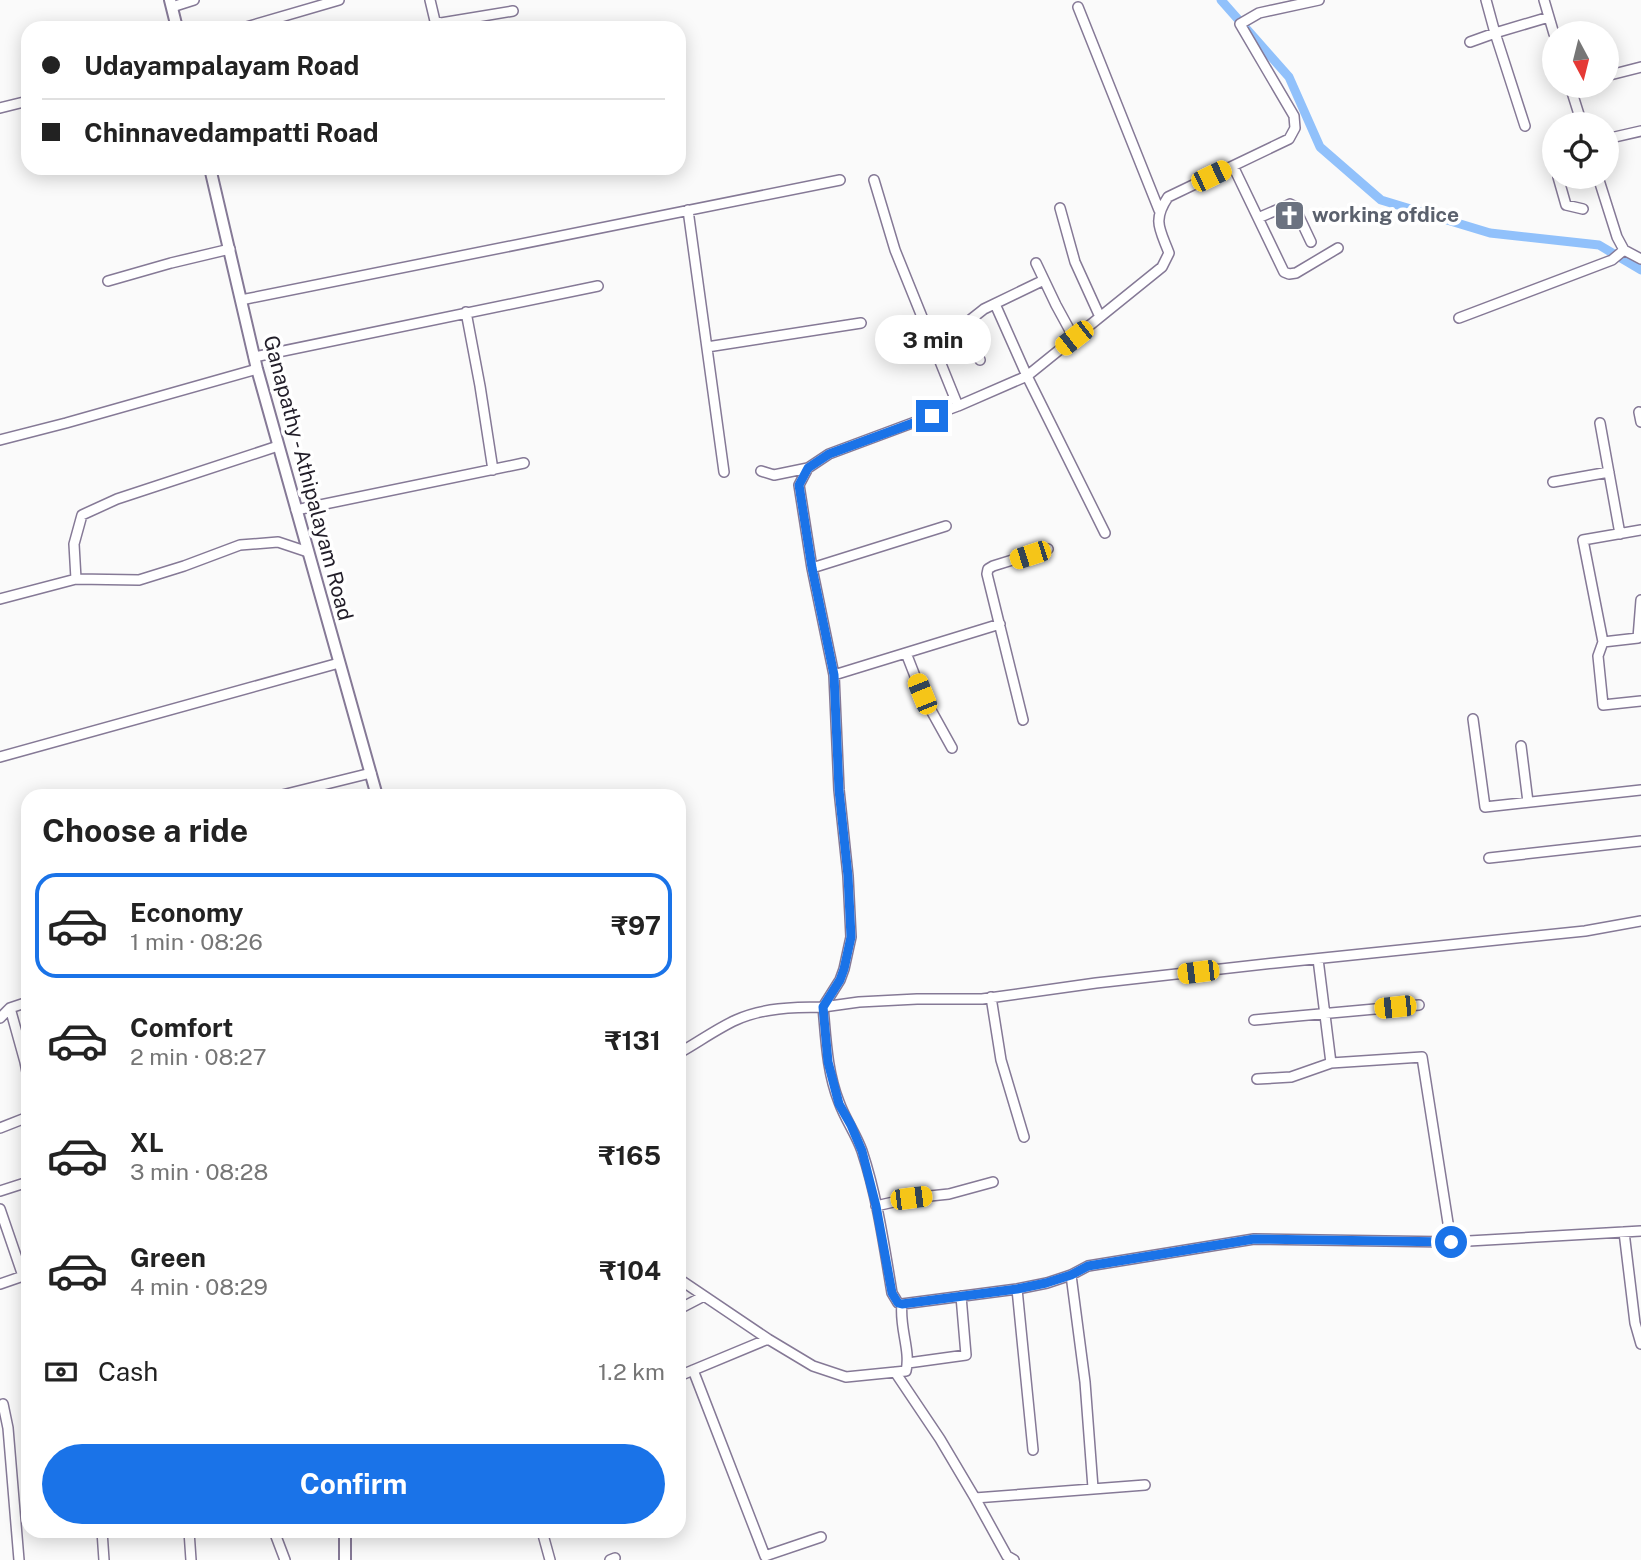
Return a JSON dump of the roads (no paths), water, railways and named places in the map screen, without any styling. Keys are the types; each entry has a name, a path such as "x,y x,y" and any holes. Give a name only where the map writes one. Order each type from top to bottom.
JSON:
{"main road":[{"path":"171,3 175,21"},
{"name":"Ganapathy - Athipalayam Road","path":"212,175 257,369 374,789"},
{"path":"345,1538 345,1560"}],"street":[{"path":"171,3 194,0"},
{"path":"267,21 339,0"},
{"path":"430,0 435,21"},
{"path":"1159,210 1168,197 1289,139 1295,128 1294,116 1240,24 1259,13 1319,0"},
{"path":"1486,0 1525,126"},
{"path":"1544,0 1550,21"},
{"path":"761,471 774,475 808,468 829,454 958,406 1027,376 1162,267 1169,253 1158,225 1159,210 1078,7"},
{"path":"453,21 513,11"},
{"path":"1470,42 1549,17"},
{"path":"1619,73 1641,67"},
{"path":"0,108 21,103"},
{"path":"1619,136 1641,131"},
{"path":"1233,166 1282,269 1289,274 1296,273 1338,248"},
{"path":"241,300 840,180"},
{"path":"874,180 895,250 958,406"},
{"path":"1561,189 1566,205 1583,209"},
{"path":"1602,189 1623,250 1641,260"},
{"path":"1258,218 1290,204 1294,206 1311,242"},
{"path":"1060,208 1076,262 1100,317"},
{"path":"688,210 724,472"},
{"path":"108,281 230,249"},
{"path":"1460,318 1612,260 1623,250"},
{"path":"1036,263 1074,338"},
{"path":"932,342 965,324 984,309 1044,280"},
{"path":"254,357 598,286"},
{"path":"995,304 1027,376 1105,533"},
{"path":"466,313 493,470"},
{"path":"707,347 861,323"},
{"path":"965,324 980,360"},
{"path":"0,440 257,369"},
{"path":"1600,423 1620,534"},
{"path":"76,579 74,544 82,515 117,499 278,446"},
{"path":"296,510 524,463"},
{"path":"808,468 799,485 812,568 834,675 839,790 851,937 840,980 823,1007 828,1062 839,1104 862,1151 876,1206 892,1293 898,1303 1017,1289 1071,1275 1088,1266 1254,1239 1451,1242 1641,1231"},
{"path":"1553,482 1609,472"},
{"path":"812,568 946,526"},
{"path":"1641,530 1583,540 1603,642 1598,656 1603,705 1641,701"},
{"path":"0,599 76,579 139,580 240,545 278,542 308,552"},
{"path":"1023,720 987,574 988,569 1048,549"},
{"path":"1603,642 1638,638 1641,600"},
{"path":"834,675 1000,625"},
{"path":"906,653 922,694 952,748"},
{"path":"0,757 339,663"},
{"path":"1473,719 1485,807 1641,790"},
{"path":"1521,746 1528,802"},
{"path":"306,789 370,773"},
{"path":"1489,858 1641,841"},
{"path":"686,1049 737,1019 792,1007 991,998 1096,983 1585,931 1641,921"},
{"path":"1318,958 1331,1063"},
{"path":"991,998 1001,1060 1024,1137"},
{"path":"0,1018 10,1009 21,1005"},
{"path":"1254,1020 1419,1005"},
{"path":"10,1009 21,1045"},
{"path":"1257,1079 1290,1077 1331,1063 1422,1057 1451,1242"},
{"path":"0,1128 21,1120"},
{"path":"876,1206 911,1198 949,1194 993,1182"},
{"path":"0,1191 21,1184"},
{"path":"0,1209 21,1264"},
{"path":"1624,1232 1635,1323 1641,1344"},
{"path":"1071,1275 1085,1382 1093,1488"},
{"path":"0,1284 21,1276"},
{"path":"686,1284 813,1366 846,1377 906,1371 908,1363 900,1317 902,1304"},
{"path":"1017,1289 1033,1450"},
{"path":"686,1305 704,1296"},
{"path":"908,1363 966,1355 961,1296"},
{"path":"686,1373 768,1339"},
{"path":"693,1370 765,1556 821,1537"},
{"path":"895,1372 940,1439 1007,1556 1014,1560"},
{"path":"1,1402 8,1428 19,1560"},
{"path":"975,1498 1145,1485"},
{"path":"102,1538 104,1560"},
{"path":"189,1538 191,1560"},
{"path":"277,1538 285,1560"},
{"path":"544,1538 550,1560"}],"waterway":[{"path":"1221,0 1289,77 1320,147 1381,200 1490,233 1599,245 1641,270"}],"place":[{"name":"working ofdice","path":"1289,215"}]}
